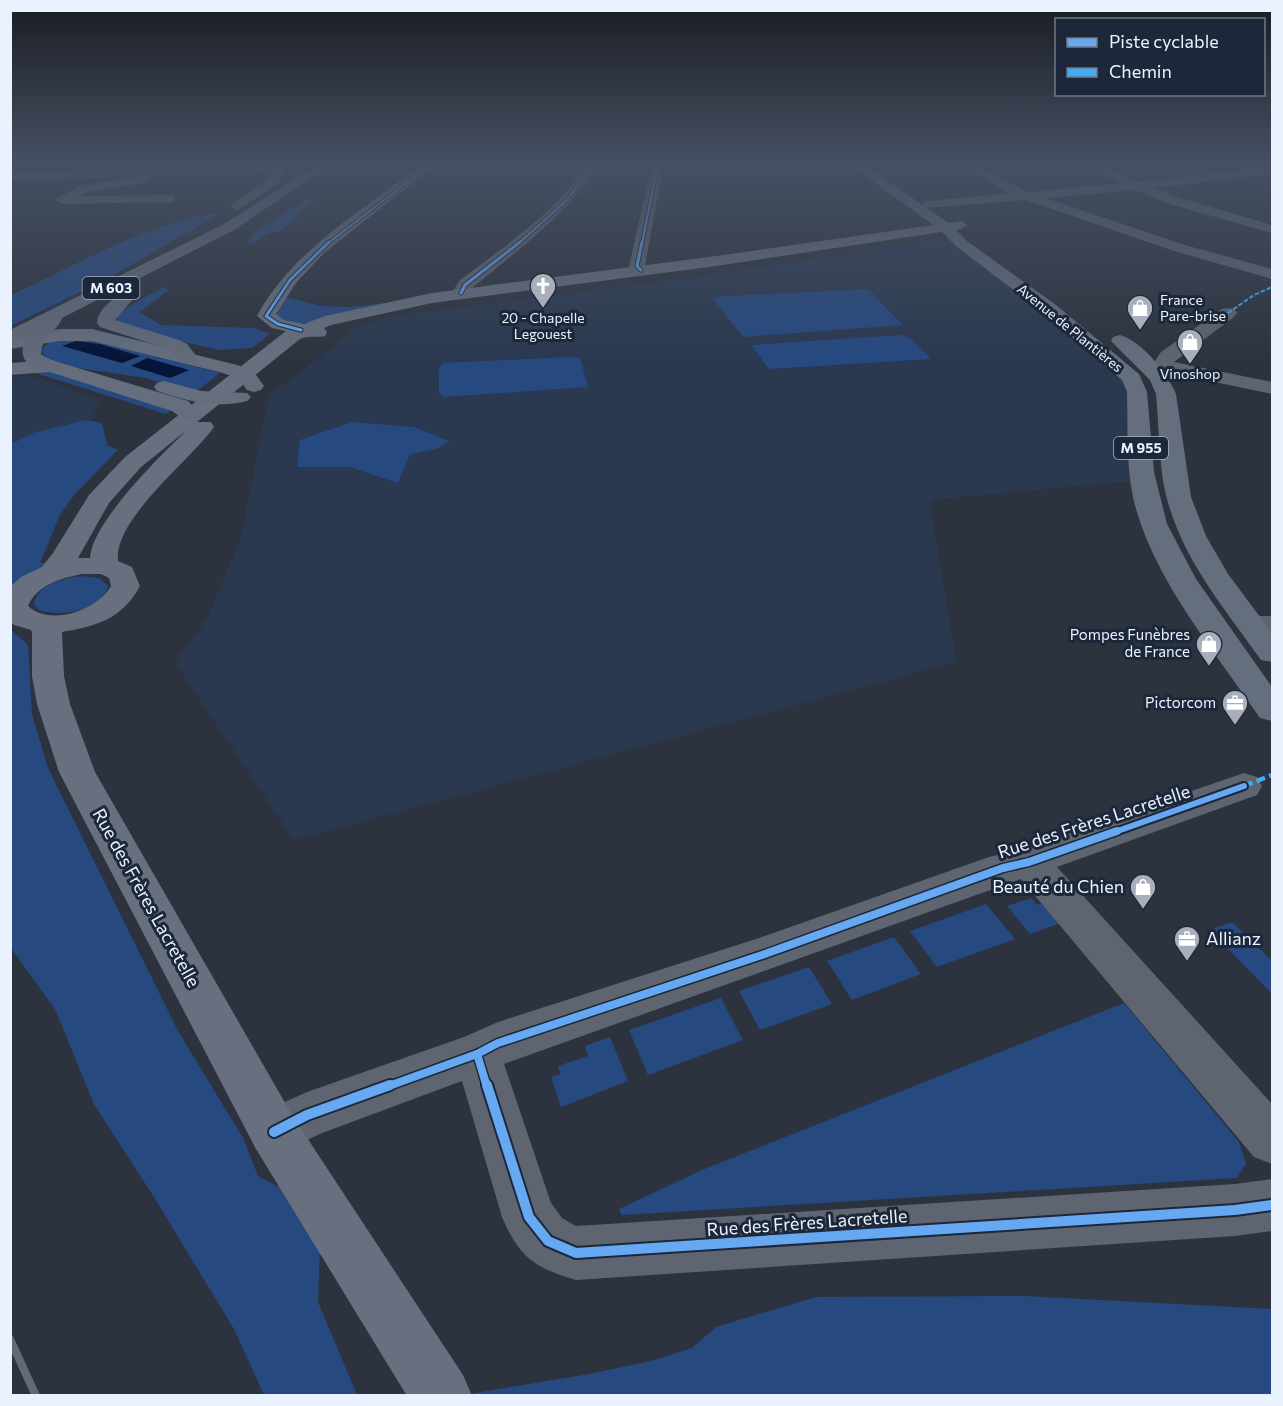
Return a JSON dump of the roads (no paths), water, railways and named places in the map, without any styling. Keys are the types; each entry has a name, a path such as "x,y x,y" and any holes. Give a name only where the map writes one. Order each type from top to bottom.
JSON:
{"highway":[{"name":"M 603","path":"10,337 57,316 183,252 224,229"},
{"name":"M 603","path":"40,340 134,293 250,229"},
{"path":"134,293 106,318 106,323 172,344 180,348 188,358"},
{"path":"57,316 31,356 38,362 61,369"}],"main road":[{"path":"310,331 278,324 266,316 289,293 295,274 319,250 347,229"},
{"path":"105,566 104,553 109,539 145,490 246,385 310,331 356,314 461,293 904,234 953,230"},
{"name":"Avenue de Plantières","path":"953,230 1037,275 1155,361 1166,394 1179,496 1193,536 1215,576 1262,625 1272,653"},
{"name":"Avenue de Plantières","path":"953,230 1121,366 1132,378 1137,392 1146,498 1155,526 1193,596 1272,710"},
{"path":"328,304 432,298"},
{"path":"10,342 81,333 104,336 188,358 246,385"},
{"name":"M 603","path":"10,358 40,340"},
{"path":"10,369 61,369 121,375 193,397 211,399"},
{"path":"61,369 180,406 191,415"},
{"path":"52,573 65,557 98,500 112,482 133,462 211,399 246,385"},
{"path":"82,566 105,566 124,575 127,584 125,592 108,608 73,621 57,637 45,639 17,616 13,608 16,598 24,588 52,573 82,566"},
{"name":"Rue des Frères Lacretelle","path":"45,639 48,690 57,721 77,772 273,1132 442,1395"}],"street":[{"path":"461,293 465,285 534,229"},
{"path":"641,270 637,266 645,229"},
{"path":"1120,229 1187,252 1272,274"},
{"path":"1155,361 1228,313"},
{"path":"1155,361 1272,388"},
{"name":"Rue des Frères Lacretelle","path":"273,1132 307,1115 477,1054 498,1042 762,955 1003,867 1029,862 1244,786"},
{"name":"Rue des Frères Lacretelle","path":"1029,862 1272,1140"},
{"name":"Rue des Frères Lacretelle","path":"477,1054 529,1217 541,1236 556,1248 576,1252 1211,1211 1272,1205"}],"railway":[{"path":"10,1339 36,1396"}],"place":[{"name":"20 - Chapelle Legouest","path":"543,309"},
{"name":"France Pare-brise","path":"1140,331"},
{"name":"Vinoshop","path":"1190,365"},
{"name":"Pompes Funèbres de France","path":"1209,667"},
{"name":"Pictorcom","path":"1235,726"},
{"name":"Beauté du Chien","path":"1143,910"},
{"name":"Allianz","path":"1187,962"}]}
